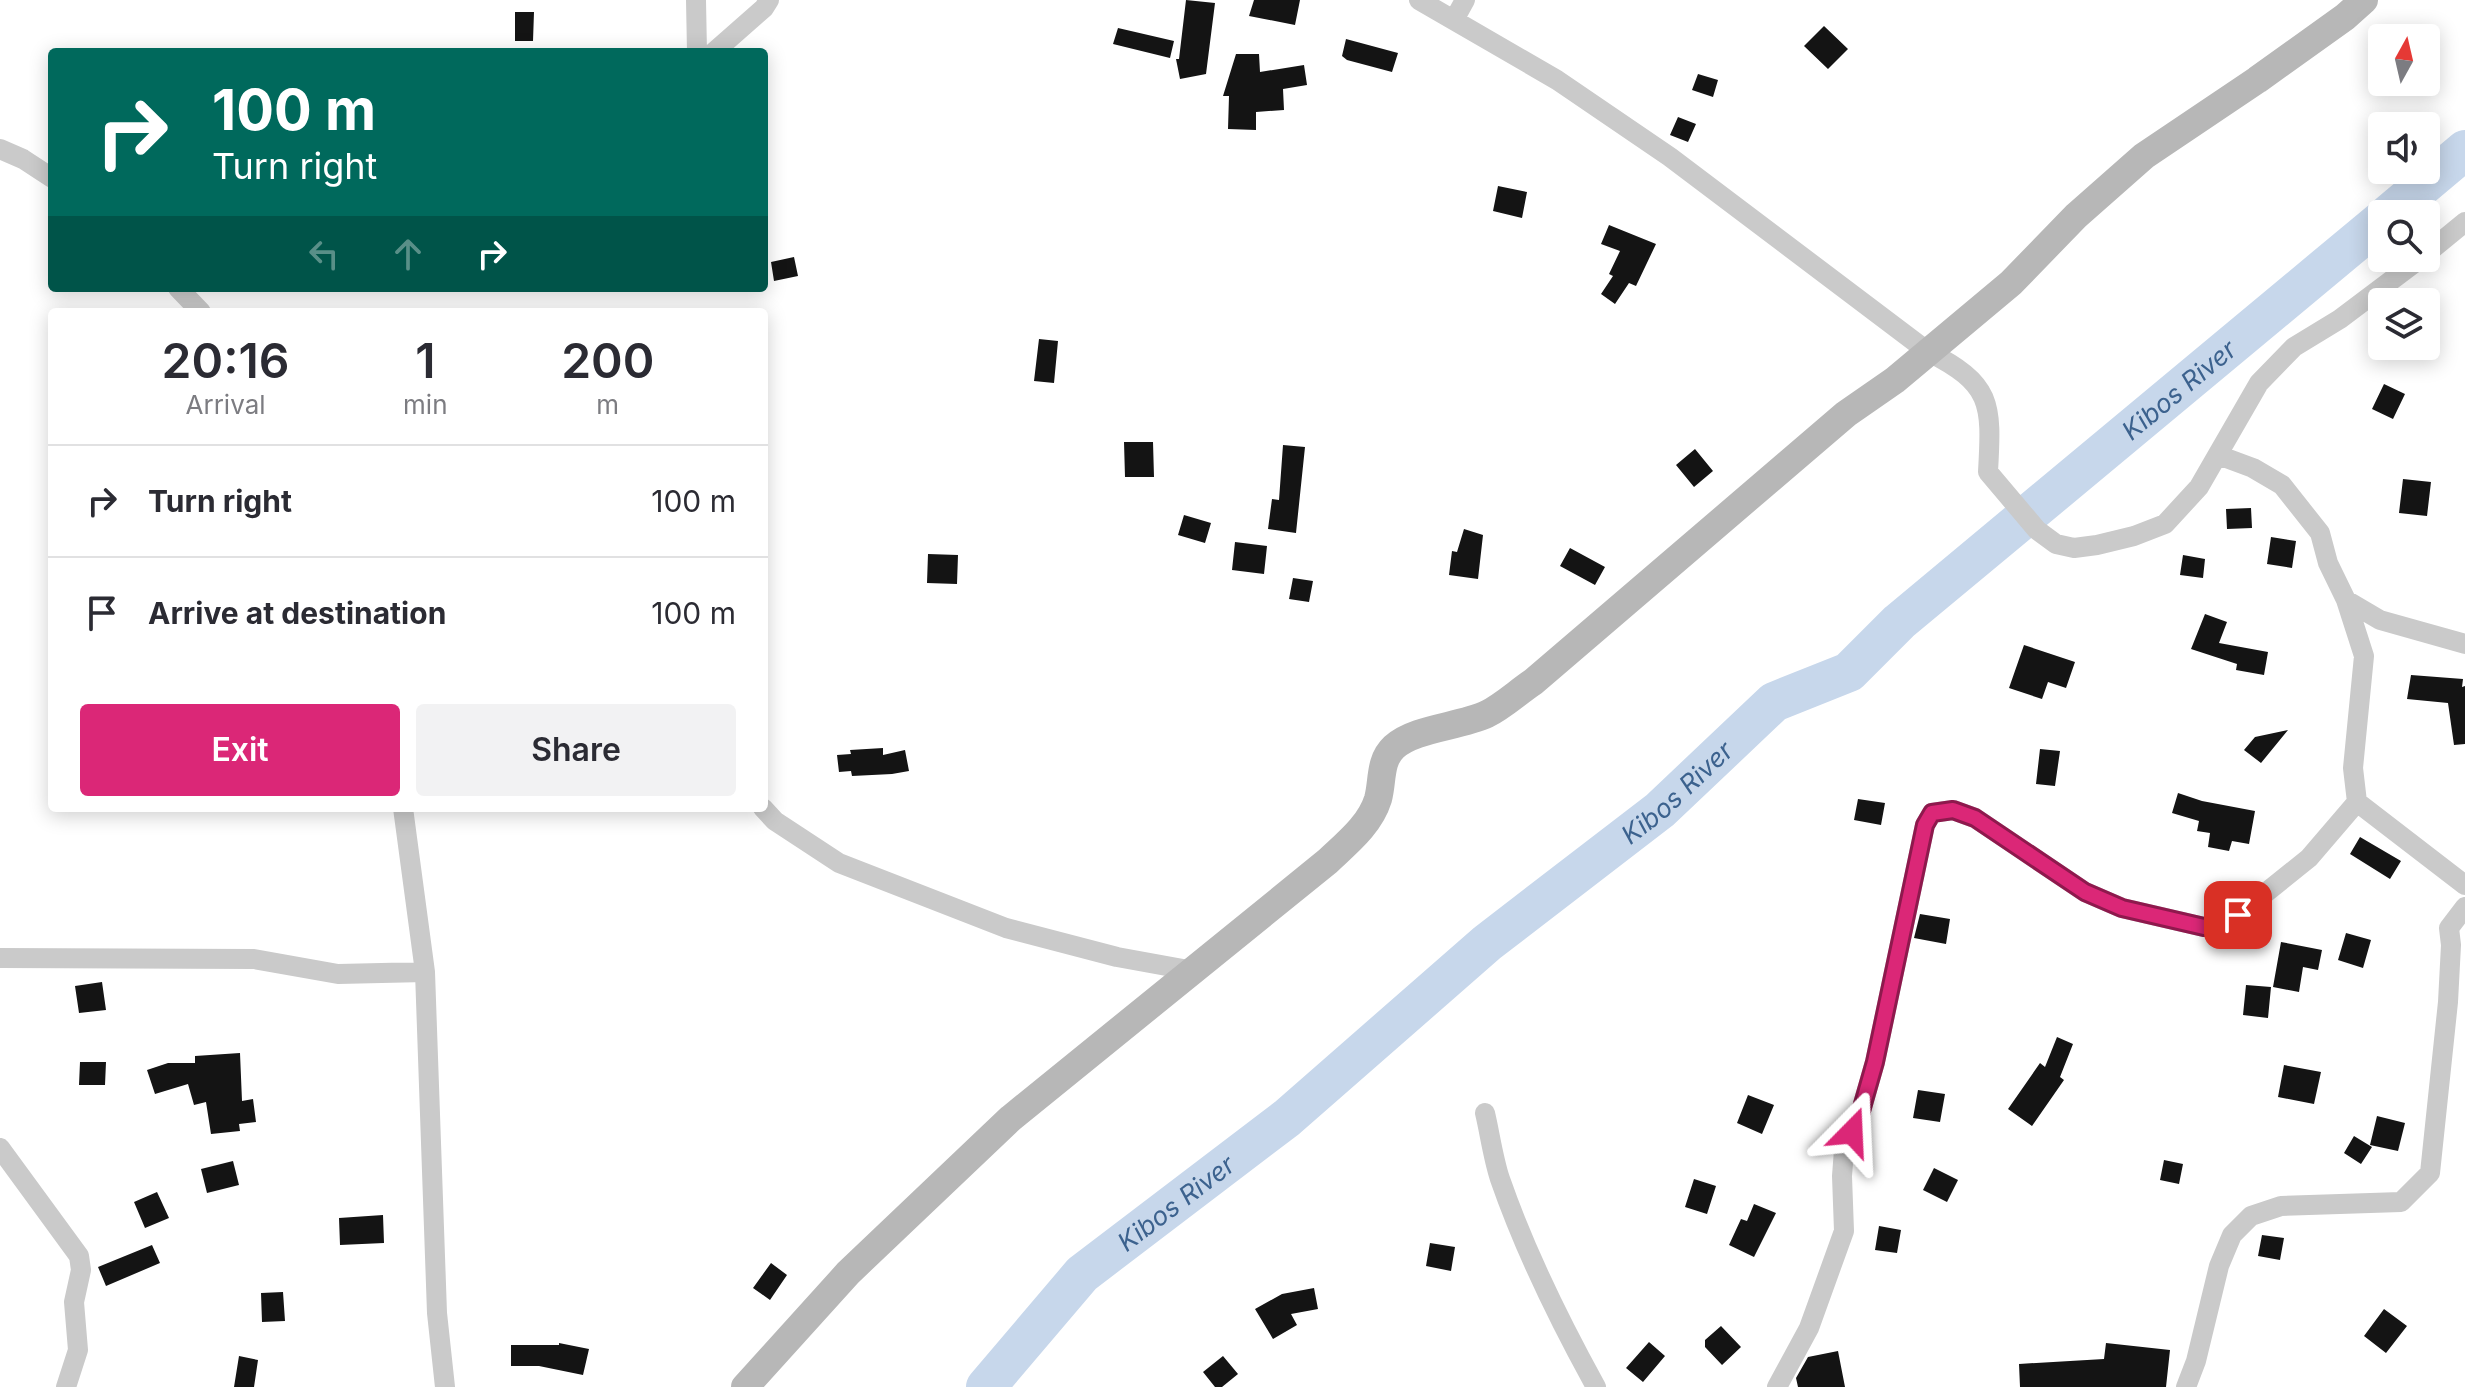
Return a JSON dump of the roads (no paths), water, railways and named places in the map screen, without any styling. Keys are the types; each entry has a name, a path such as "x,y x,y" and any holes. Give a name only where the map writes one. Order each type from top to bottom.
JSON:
{"main road":[{"path":"745,1387 848,1273 1011,1118 1318,870 1366,824 1378,798 1381,771 1392,748 1412,735 1454,726 1488,713 1533,682 1846,414 1895,380 2011,283 2076,216 2144,156 2257,80 2364,0"}],"street":[{"path":"696,0 697,48"},
{"path":"719,48 769,0"},
{"path":"1419,0 1557,80 1670,157 1927,351 1968,375 1984,393 1990,440 1988,472 2037,530 2056,544 2074,548 2134,536 2165,524 2199,487 2259,383 2294,347 2340,319 2402,272"},
{"path":"1454,20 1465,0"},
{"path":"0,149 48,175"},
{"path":"2440,243 2465,222"},
{"path":"182,292 197,308"},
{"path":"1777,1387 1809,1328 1844,1231 1844,1150 1867,1095 1925,825 1932,813 1953,810 1975,818 2085,892 2122,908 2204,927 2222,924 2238,915 2309,858 2357,802 2354,754 2364,656 2346,600 2328,563 2320,533 2282,485 2253,468 2218,455"},
{"path":"2346,600 2380,620 2465,644"},
{"path":"2357,802 2465,885"},
{"path":"404,812 425,972 437,1313 445,1387"},
{"path":"767,812 775,821 839,863 992,923 1117,957 1194,971"},
{"path":"2186,1387 2196,1361 2219,1266 2232,1235 2251,1216 2281,1206 2401,1202 2430,1173 2445,1049 2451,945 2449,928 2465,907"},
{"path":"0,958 254,959 338,974 425,972"},
{"path":"1485,1113 1499,1176 1526,1245 1565,1332 1596,1387"},
{"path":"0,1148 79,1256 81,1270 74,1302 78,1350 66,1387"}],"waterway":[{"name":"Kibos River","path":"2406,200 2465,150"},
{"name":"Kibos River","path":"986,1387 1082,1274 1287,1118 1487,943 1660,810 1774,702 1849,672 1899,622 2368,232"}]}
